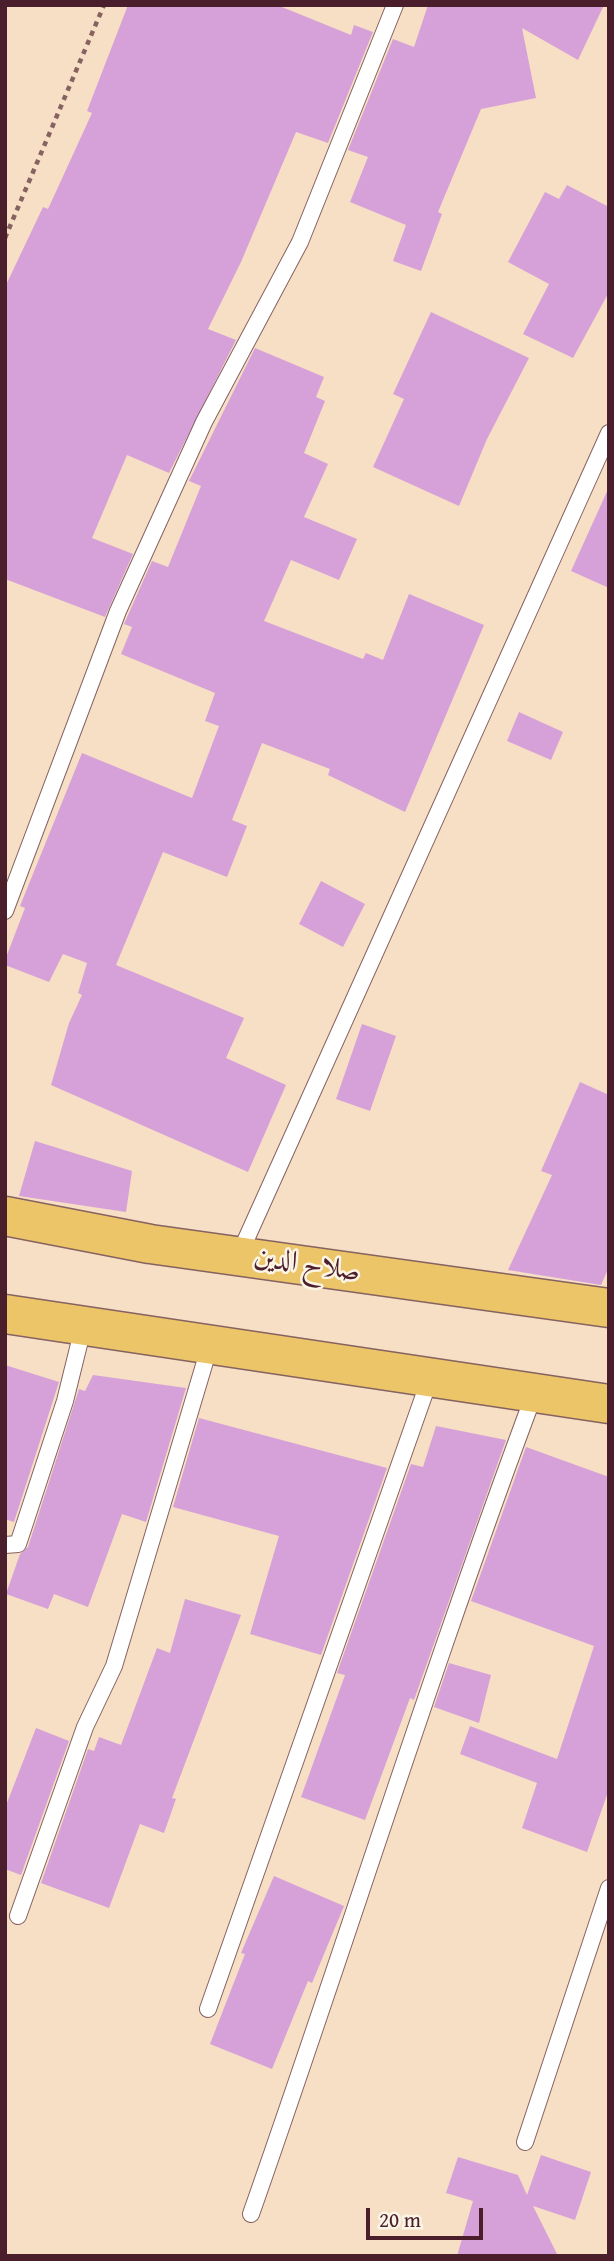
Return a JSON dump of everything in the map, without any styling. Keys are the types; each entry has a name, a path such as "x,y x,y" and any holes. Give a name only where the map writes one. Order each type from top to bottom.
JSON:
{"highway":[{"name":"صلاح الدين","path":"5,1216 150,1244 609,1308"},
{"path":"5,1314 431,1375 609,1404"}],"lane":[{"path":"5,911 118,611 204,422 300,242 396,5"},
{"path":"239,1255 609,433"},
{"path":"5,1545 18,1544 65,1401 84,1324"},
{"path":"18,1916 85,1727 114,1666 210,1345"},
{"path":"208,2009 431,1375"},
{"path":"251,2214 340,1962 479,1539 534,1392"},
{"path":"525,2142 609,1888"}],"path":[{"path":"5,238 104,5"}],"building":[{"path":"128,5 277,5 351,35 354,25 373,32 328,143 296,132 241,262 208,329 236,340 169,473 127,455 92,538 133,554 105,617 5,579 5,287 43,207 48,209 92,113 87,111"},
{"path":"428,5 604,5 578,60 522,28 536,98 481,109 438,212 442,214 421,271 393,261 406,225 350,202 368,157 348,150 393,39 414,47"},
{"path":"567,185 609,207 609,292 573,358 523,334 549,284 508,262 545,192 559,199"},
{"path":"431,312 529,358 487,439 459,506 373,467 404,399 393,394"},
{"path":"255,348 324,377 316,397 325,401 304,453 328,464 304,517 357,539 339,580 291,560 264,621 363,659 366,653 383,660 409,594 484,625 405,812 328,775 330,769 262,743 232,820 247,826 227,877 163,852 116,965 244,1018 226,1058 286,1085 248,1172 51,1085 69,1023 82,995 78,993 87,963 63,954 49,982 5,965 5,960 25,908 20,906 82,753 192,798 219,726 205,721 215,693 121,654 132,627 124,624 152,561 168,567 201,486 189,481"},
{"path":"609,487 609,588 571,571"},
{"path":"519,712 563,732 551,760 507,741"},
{"path":"321,881 365,904 343,947 299,924"},
{"path":"362,1024 396,1036 370,1111 336,1099"},
{"path":"580,1082 609,1095 609,1267 601,1285 508,1270 552,1175 541,1171"},
{"path":"35,1141 132,1171 126,1212 19,1196"},
{"path":"5,1365 59,1382 14,1522 5,1519"},
{"path":"93,1375 186,1388 146,1522 122,1514 88,1607 54,1594 48,1609 6,1594 20,1554 28,1547 79,1389 85,1391"},
{"path":"199,1418 387,1468 321,1655 250,1634 279,1536 173,1507"},
{"path":"436,1426 506,1440 414,1700 410,1698 365,1820 301,1797 345,1675 337,1673 411,1464 423,1467"},
{"path":"526,1447 609,1477 609,1789 587,1852 522,1828 537,1783 460,1754 470,1726 557,1759 594,1646 471,1601"},
{"path":"185,1599 241,1615 172,1798 176,1799 164,1833 140,1824 109,1908 41,1883 88,1749 94,1751 99,1737 121,1745 157,1648 170,1653"},
{"path":"449,1663 491,1675 479,1723 434,1707"},
{"path":"36,1728 69,1741 21,1875 5,1869 5,1808"},
{"path":"274,1876 344,1906 312,1983 308,1981 272,2069 210,2044 245,1954 241,1953"},
{"path":"541,2155 591,2172 575,2220 533,2206 558,2256 457,2256 473,2201 446,2193 458,2157 518,2175 527,2195"}]}
